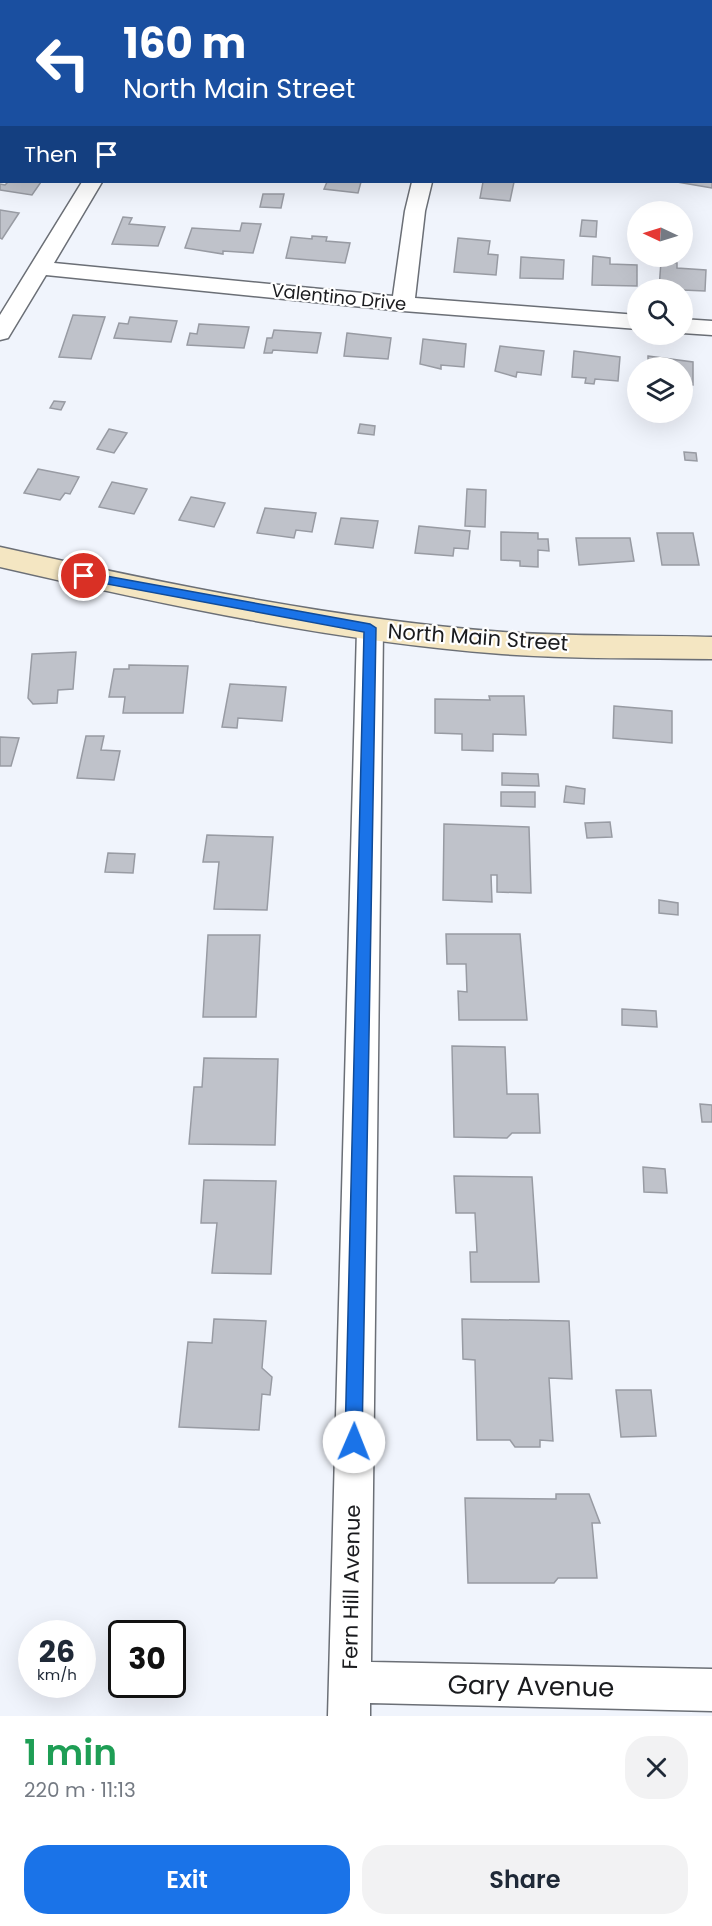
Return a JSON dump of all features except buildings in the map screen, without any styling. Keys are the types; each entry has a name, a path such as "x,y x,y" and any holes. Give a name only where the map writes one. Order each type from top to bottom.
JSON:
{"main road":[{"name":"North Main Street","path":"0,557 105,581 370,628 504,643 712,648"}],"street":[{"path":"0,333 91,183"},
{"path":"403,304 415,211 422,183"},
{"name":"Valentino Drive","path":"41,268 403,304 627,321"},
{"path":"693,327 712,328"},
{"name":"Fern Hill Avenue","path":"349,1699 370,628"},
{"name":"Gary Avenue","path":"349,1699 712,1690"}],"route":[{"path":"84,576 370,628 354,1442"}]}
